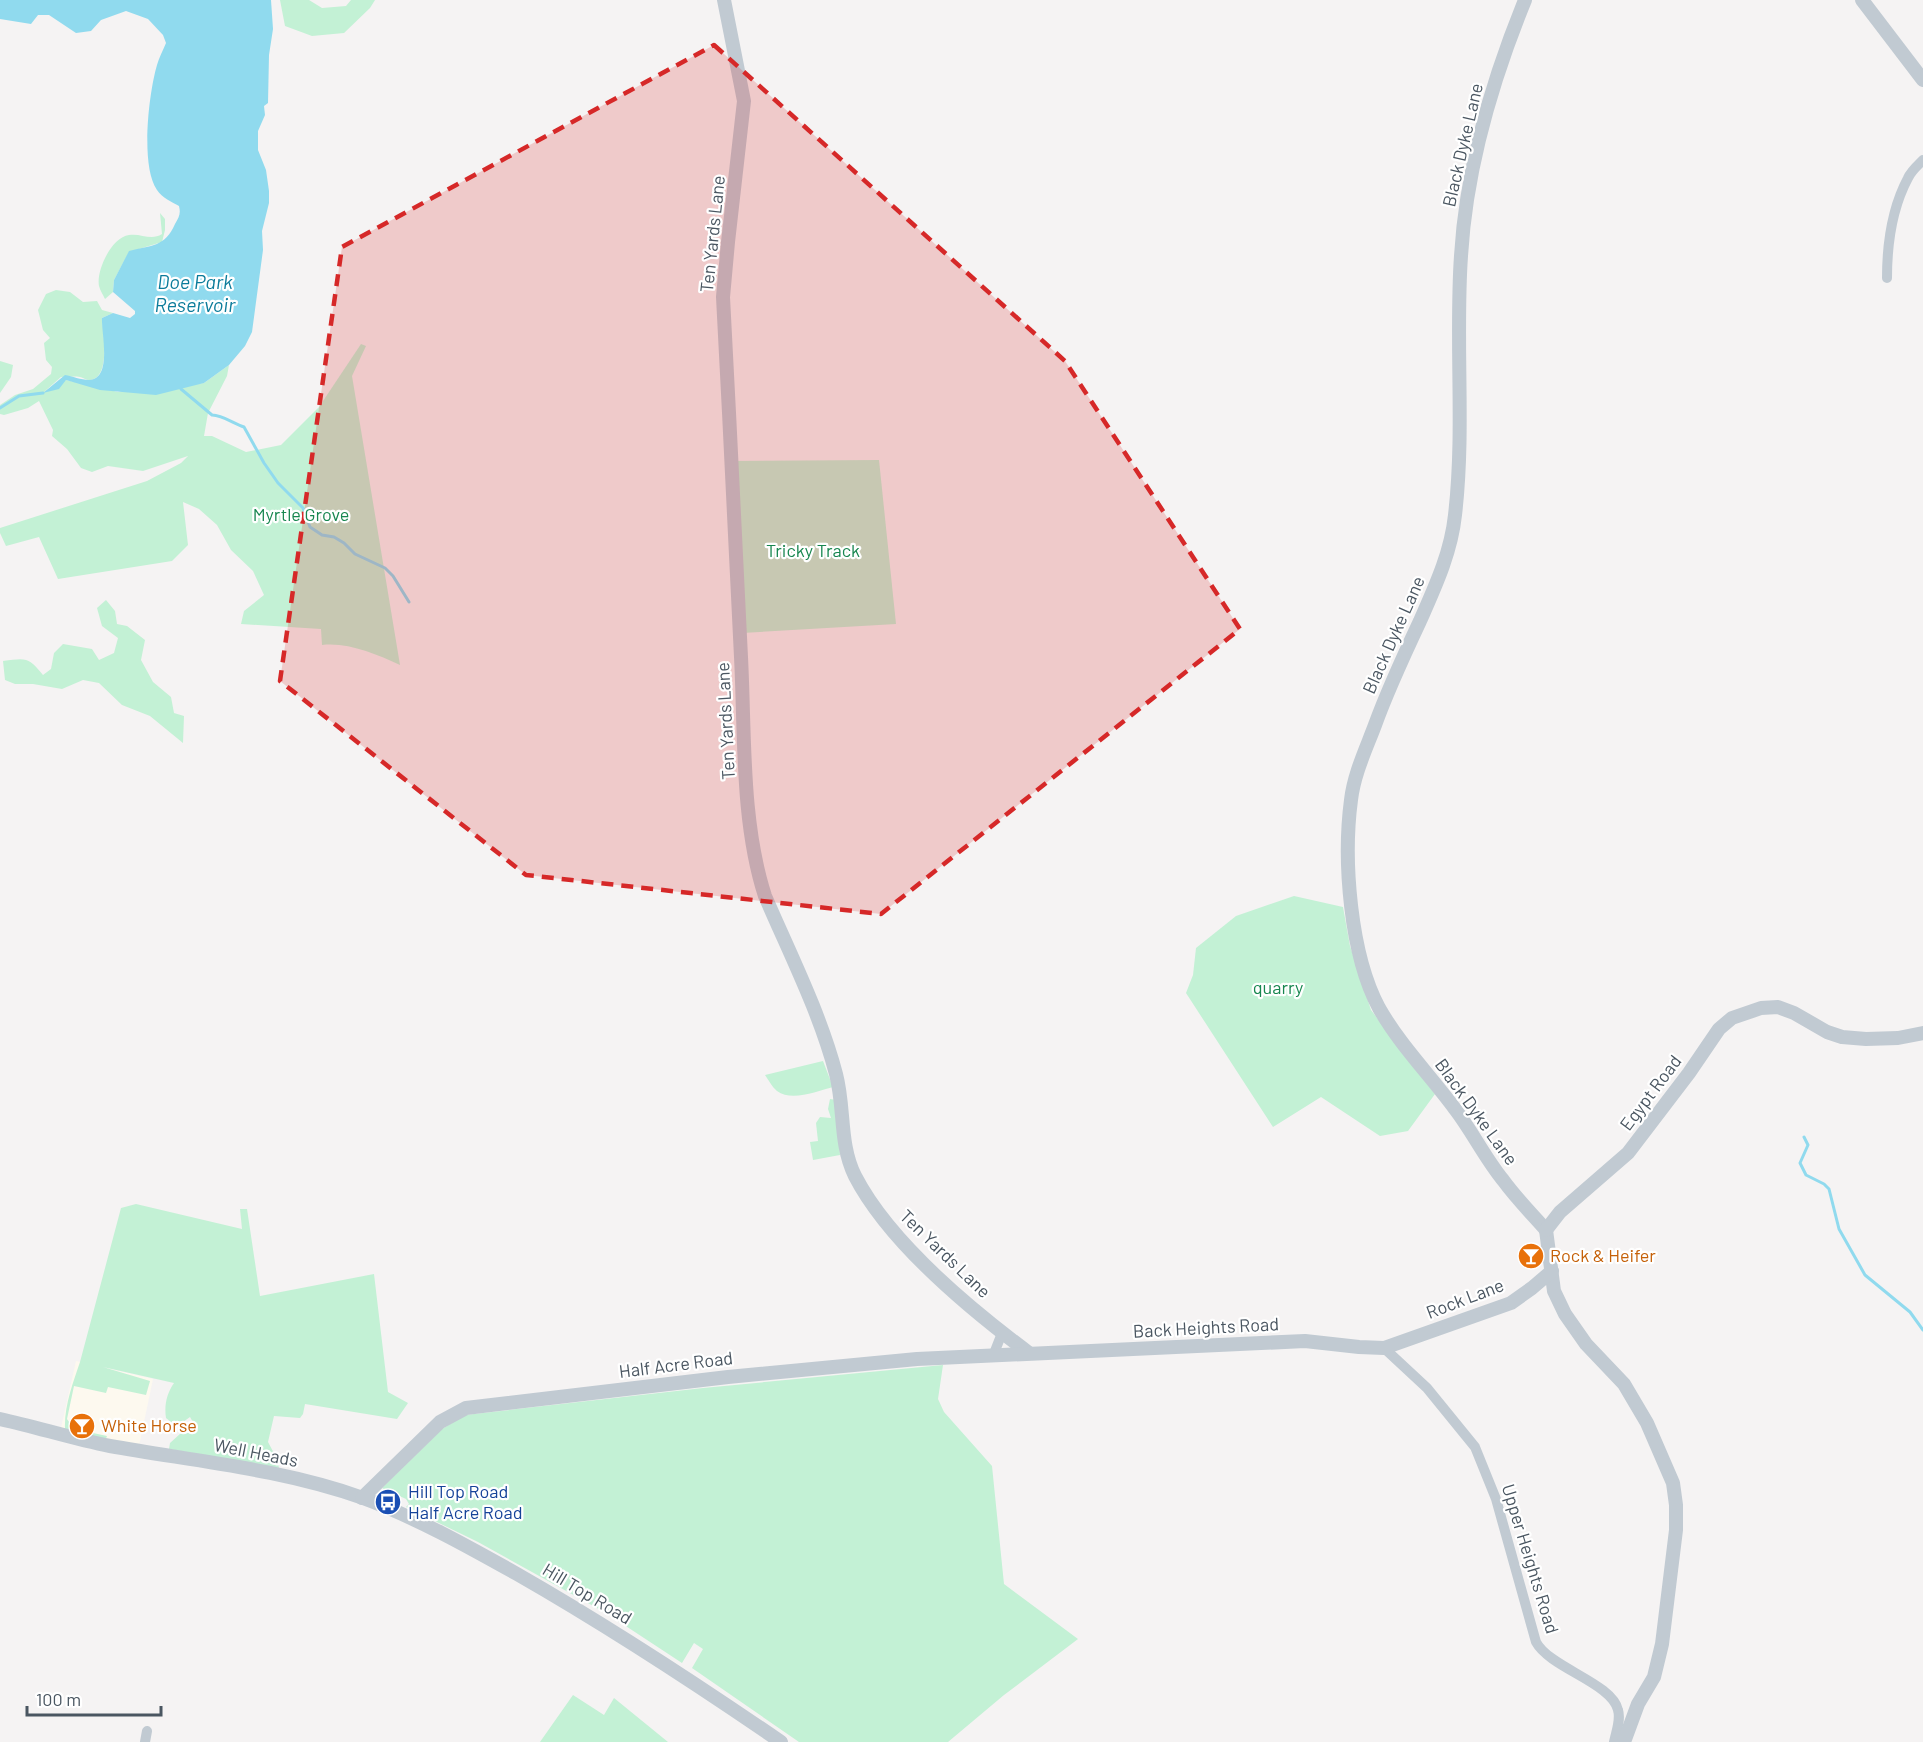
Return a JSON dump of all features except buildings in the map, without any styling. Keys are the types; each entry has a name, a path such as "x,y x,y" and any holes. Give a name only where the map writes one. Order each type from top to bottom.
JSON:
{"street":[{"name":"Ten Yards Lane","path":"724,0 744,101 723,297 745,760 752,849 765,896 804,988 835,1072 842,1098 844,1139 854,1175 866,1196 907,1247 1002,1333 1029,1353"},
{"name":"Black Dyke Lane","path":"1525,0 1500,66 1467,195 1461,257 1459,455 1452,538 1439,577 1387,692 1360,763 1351,798 1349,885 1354,930 1361,962 1378,1006 1399,1038 1457,1111 1502,1179 1546,1230"},
{"path":"1862,0 1923,80"},
{"path":"1887,278 1891,229 1899,200 1908,176 1923,160"},
{"name":"Egypt Road","path":"1546,1230 1560,1212 1628,1153 1689,1073 1719,1029 1732,1018 1747,1011 1778,1007 1794,1013 1827,1032 1842,1037 1898,1038 1923,1033"},
{"path":"1546,1230 1554,1291 1565,1314 1586,1344 1624,1384 1647,1423 1672,1483 1676,1530 1662,1644 1654,1677 1638,1704 1624,1742"},
{"name":"Rock Lane","path":"1384,1348 1511,1302 1552,1271"},
{"path":"993,1356 1002,1333"},
{"name":"Back Heights Road","path":"1029,1353 1234,1346 1305,1341 1384,1348"},
{"name":"Upper Heights Road","path":"1384,1348 1427,1388 1475,1447 1496,1499 1536,1642 1548,1656 1615,1702 1618,1710 1614,1742"},
{"name":"Half Acre Road","path":"362,1498 440,1422 466,1408 728,1377 917,1359 1029,1353"},
{"name":"Well Heads","path":"0,1419 108,1445 276,1474 362,1498"},
{"name":"Hill Top Road","path":"362,1498 435,1529 575,1607 671,1666 781,1742"}],"highlighted area":[{"path":"714,45 1065,361 1240,629 881,914 526,875 280,681 342,247"}],"shaded area":[{"path":"76,1361 153,1379 139,1446 61,1428"}],"green space":[{"path":"280,0 309,0 322,8 346,6 351,0 375,0 370,8 344,33 312,36 285,26"},
{"path":"160,213 165,219 162,242 129,252 114,280 113,292 105,299 99,288 99,279 106,255 123,237 133,235 154,237 162,234"},
{"name":"Myrtle Grove","path":"56,290 70,292 83,302 97,301 102,310 113,313 102,318 104,354 101,371 97,377 90,380 61,377 44,392 66,380 118,392 204,383 229,365 227,376 208,413 204,436 212,436 246,452 281,445 319,407 361,344 366,346 352,376 400,665 352,647 322,645 321,629 241,624 244,611 264,595 253,571 231,550 217,525 199,509 183,502 188,545 172,561 58,579 39,537 6,546 0,528 147,481 181,463 188,456 143,471 108,466 92,472 81,468 67,449 52,436 53,430 39,401 28,408 4,415 0,414 0,405 15,395 33,389 51,374 52,367 46,360 44,343 50,338 43,330 38,310 46,294"},
{"path":"0,361 13,365 11,377 0,393"},
{"name":"Tricky Track","path":"879,460 896,624 742,633 732,461"},
{"path":"106,600 115,611 117,624 127,626 145,640 141,660 153,682 171,697 174,713 184,716 183,743 150,716 122,705 99,683 83,680 62,689 33,684 15,684 5,680 3,661 26,660 43,675 51,669 54,653 63,644 92,649 99,660 114,653 118,638 102,626 97,608"},
{"name":"quarry","path":"1294,896 1343,907 1350,946 1371,1010 1435,1094 1408,1131 1380,1136 1321,1097 1273,1127 1186,993 1193,975 1196,948 1236,916"},
{"path":"823,1061 833,1087 812,1093 797,1096 783,1094 775,1089 765,1075"},
{"path":"830,1099 837,1100 840,1155 813,1160 810,1142 818,1141 816,1123 820,1117 831,1118 828,1109"},
{"path":"136,1204 242,1229 240,1209 247,1209 260,1296 374,1274 388,1392 408,1403 397,1419 305,1404 300,1418 274,1416 268,1442 279,1468 169,1449 170,1443 181,1433 193,1430 194,1424 190,1417 183,1422 172,1423 166,1418 167,1399 174,1383 103,1367 150,1381 146,1395 108,1387 106,1393 74,1386 67,1419 70,1428 107,1436 105,1441 65,1429 70,1395 121,1208"},
{"path":"943,1365 938,1399 944,1412 992,1466 1004,1584 1078,1639 1004,1695 948,1742 799,1742 692,1668 703,1649 694,1643 682,1663 606,1613 478,1542 406,1507 409,1504 406,1499 382,1488 442,1429 465,1415 703,1388"},
{"path":"573,1695 604,1715 614,1698 668,1742 540,1742"}],"water":[{"name":"Doe Park Reservoir","path":"0,0 271,0 273,29 269,55 268,103 264,106 265,115 258,131 258,150 266,170 269,203 262,231 263,250 252,332 245,346 229,365 204,383 156,395 100,390 66,380 59,389 43,393 65,375 89,380 96,378 101,372 104,354 102,318 113,313 130,318 135,314 135,311 113,292 114,280 129,251 162,241 171,232 179,215 179,206 164,198 157,190 152,179 147,147 151,93 157,65 166,43 163,35 148,19 126,11 101,20 91,31 76,33 49,15 38,15 31,24 0,19"}],"waterway":[{"path":"181,389 212,415 220,416 244,427 278,483 303,508 310,527 322,535 334,537 355,554 385,568 393,576 409,602"},
{"path":"0,408 19,396 43,393"},
{"path":"1804,1137 1808,1145 1800,1163 1806,1175 1829,1189 1839,1229 1865,1275 1910,1312 1923,1330"}],"place":[{"name":"Rock & Heifer","path":"1531,1256"},
{"name":"White Horse","path":"82,1426"},
{"name":"Hill Top Road Half Acre Road","path":"388,1502"}]}
